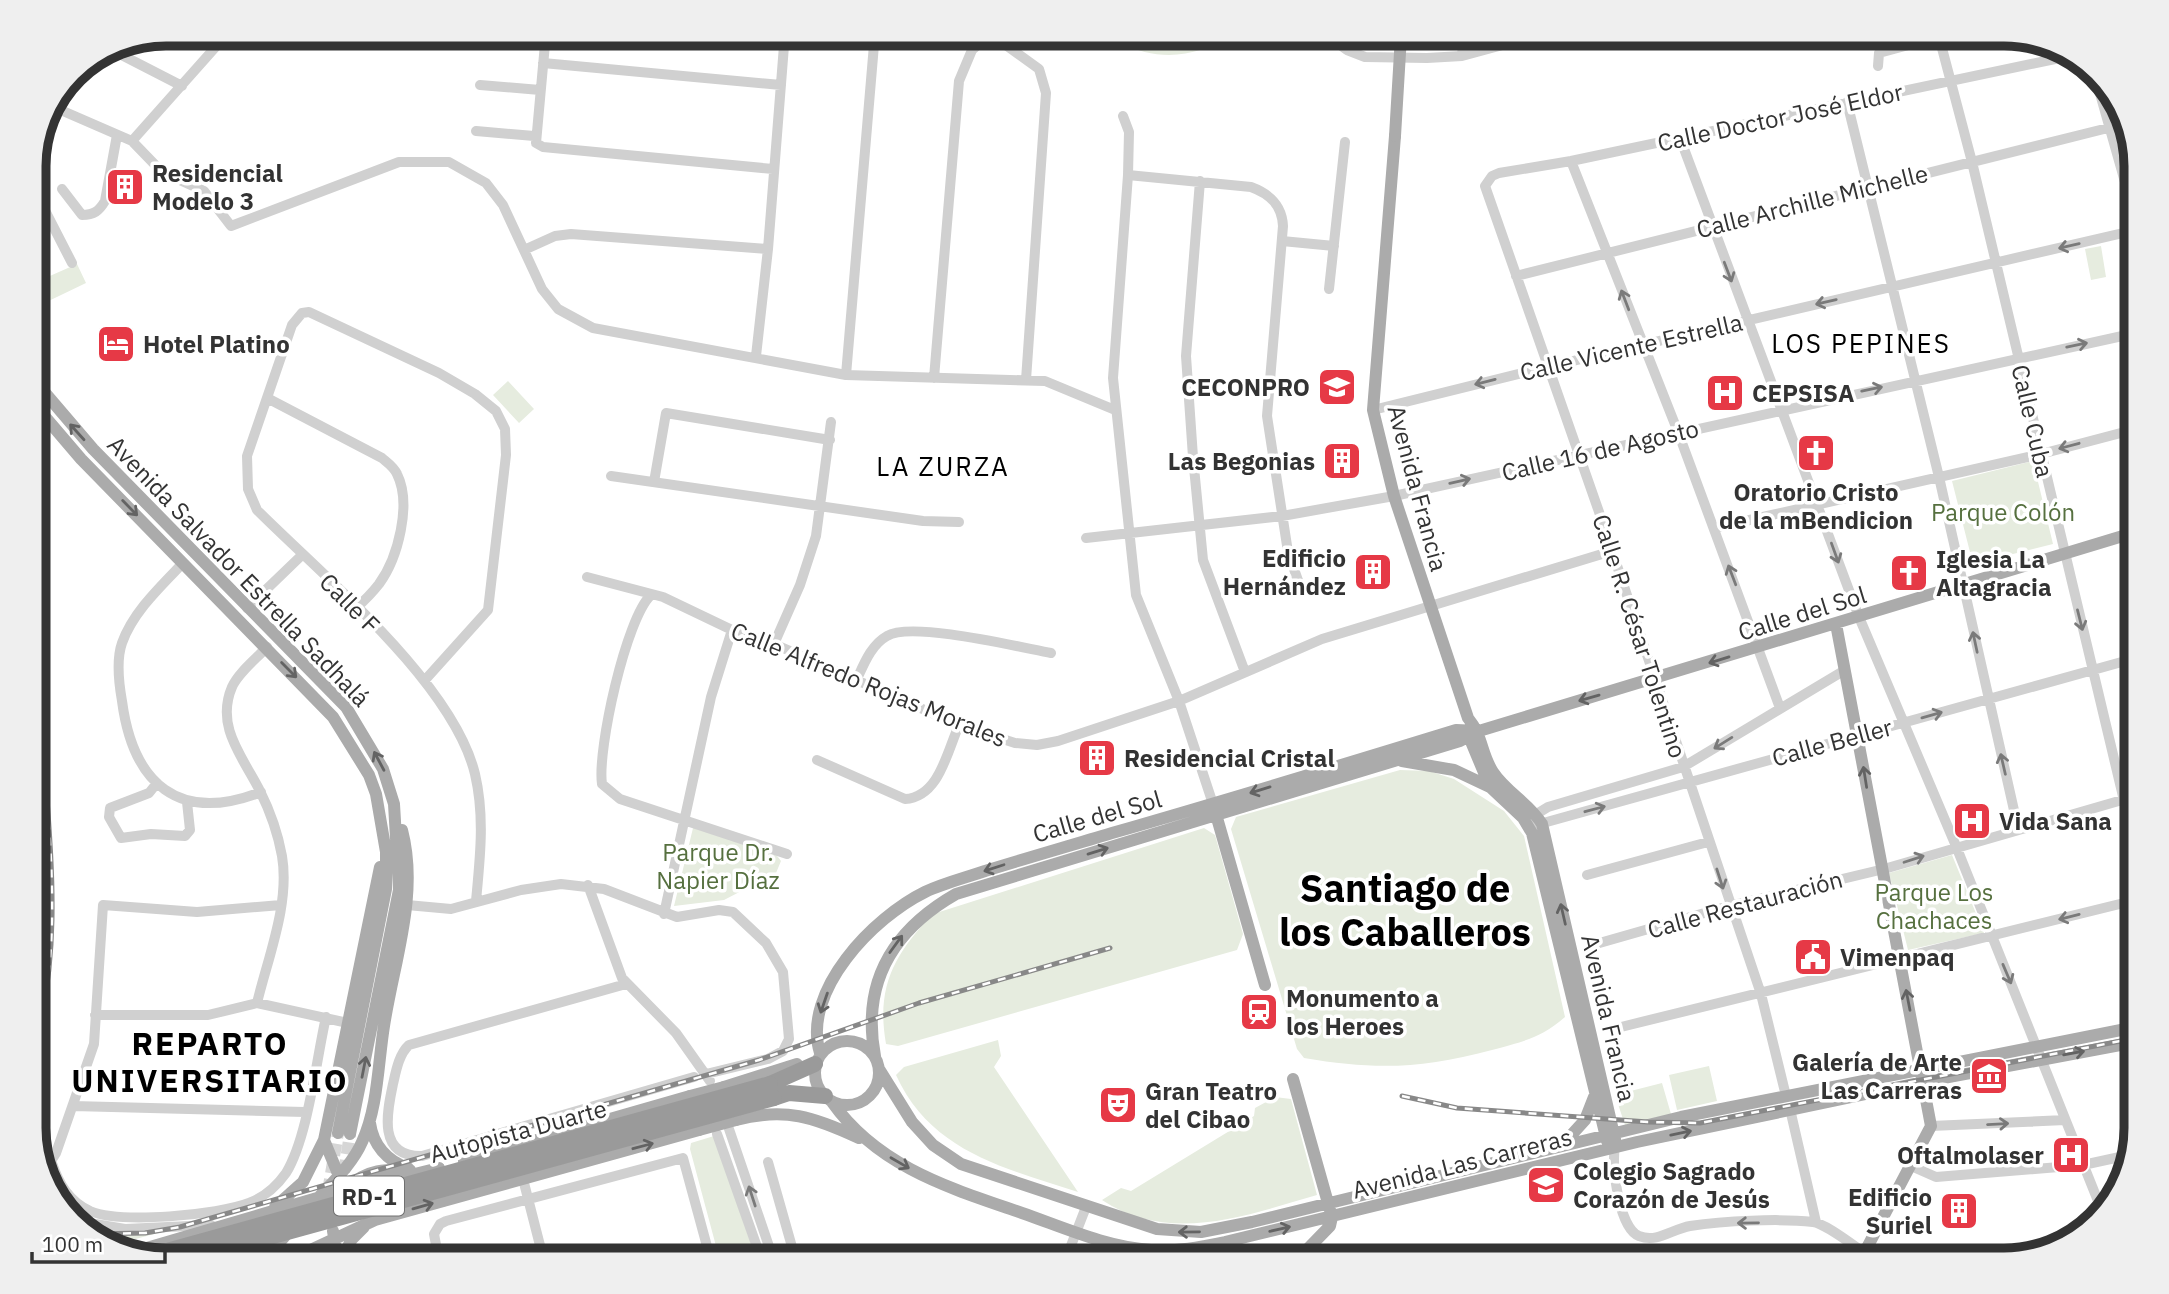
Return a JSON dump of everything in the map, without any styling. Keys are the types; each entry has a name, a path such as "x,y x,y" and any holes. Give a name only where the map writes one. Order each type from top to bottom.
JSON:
{"highway":[{"name":"Autopista Duarte","path":"229,1248 774,1098 818,1058"},
{"name":"Autopista Duarte","path":"181,1248 774,1098 797,1093 828,1099"}],"main road":[{"name":"Avenida Francia","path":"1401,46 1373,410 1394,496 1490,787 1533,821 1595,1096 1610,1133"},
{"name":"Avenida Salvador Estrella Sadhalá","path":"46,394 93,449 346,708 383,769 408,855 407,905 390,985 369,1119 361,1145 277,1248"},
{"name":"Avenida Salvador Estrella Sadhalá","path":"46,418 81,459 333,717 369,775 380,814 386,852 386,889 344,1134 397,904 394,804"},
{"name":"Calle del Sol","path":"1215,810 1471,729 1655,679 2123,536"},
{"path":"1836,624 1931,1126 1867,1248"},
{"name":"Avenida Francia","path":"1471,729 1493,773 1533,821 1612,1148"},
{"name":"Calle del Sol","path":"818,1058 816,1038 819,1020 834,978 846,958 871,930 925,892 1391,761 1471,729"},
{"path":"1391,761 1441,766 1490,787"},
{"path":"1215,810 1265,985"},
{"name":"Avenida Salvador Estrella Sadhalá","path":"260,1215 294,1193 310,1172 324,1140 380,868 380,814"},
{"name":"Calle del Sol","path":"875,1056 873,1020 877,982 889,954 906,929 927,911 956,894 1024,866"},
{"name":"Avenida Las Carreras","path":"880,1069 912,1122 947,1155 961,1164 1157,1230 1180,1233 1224,1228 1610,1133 1920,1068 2124,1029"},
{"path":"150,1247 317,1198 491,1153 693,1086 724,1087 818,1058 829,1045 846,1040 864,1045 875,1056 880,1069 875,1089 861,1102 851,1105 828,1099 815,1082 818,1058"},
{"name":"Avenida Las Carreras","path":"1197,1248 1612,1148 1923,1082 2124,1044"},
{"path":"1293,1079 1332,1217 1330,1226 1309,1248"},
{"path":"1561,1145 1580,1128 1595,1096"},
{"path":"317,1248 374,1215 394,1214 699,1130 733,1125 774,1098 869,1143"},
{"name":"Avenida Las Carreras","path":"828,1099 869,1143 893,1160 940,1184 1078,1234 1110,1244 1136,1248"},
{"path":"369,1119 380,1148 395,1162 414,1170"},
{"path":"324,1140 337,1176 347,1190 374,1215"},
{"path":"307,1248 324,1220 347,1190 361,1177 374,1171 431,1170"},
{"path":"369,1184 364,1198 374,1215"},
{"path":"260,1215 306,1210 324,1220 336,1236"},
{"path":"260,1215 276,1224 280,1245"},
{"path":"341,1248 374,1215"},
{"path":"332,1248 336,1236"}],"street":[{"path":"132,141 217,46"},
{"path":"535,139 545,46"},
{"path":"755,356 768,248 784,46"},
{"path":"846,375 874,46"},
{"path":"934,378 959,81 972,50 976,46"},
{"path":"1007,46 1039,69 1046,93 1026,380"},
{"path":"1342,46 1365,57 1462,56 1499,46"},
{"path":"1462,56 1463,46"},
{"path":"1878,66 1879,53 1902,46"},
{"name":"Calle Cuba","path":"1941,46 1972,162 2123,799"},
{"path":"121,55 182,86"},
{"name":"Calle Doctor José Eldor","path":"1487,181 1499,173 1571,161 2056,59"},
{"path":"543,63 781,85"},
{"path":"480,85 540,90"},
{"path":"2099,94 2123,178"},
{"path":"1847,102 1939,477 2018,828"},
{"path":"61,111 132,141 162,172 204,191 226,224 233,227 399,162 449,162 486,183 503,205 542,289 558,309 593,328 846,375 1045,381 1115,410"},
{"path":"1123,116 1129,132 1128,175 1114,348 1115,410 1136,595 1179,701 1215,810"},
{"name":"Calle Archille Michelle","path":"1516,276 2108,128"},
{"path":"476,131 535,139 543,147 773,169"},
{"path":"62,189 82,215 92,215 100,209 105,201 117,135"},
{"path":"1680,138 1858,617 1956,846 2098,1202"},
{"path":"1329,289 1345,142"},
{"path":"1571,161 1678,432 1780,708"},
{"path":"1128,175 1200,181 1262,191 1278,206 1283,226 1267,416 1288,552 1301,589"},
{"path":"1200,181 1186,356 1200,525 1206,571 1245,672"},
{"name":"Calle R. César Tolentino","path":"1487,181 1485,193 1612,551 1729,906 1761,994 1786,1096"},
{"path":"46,212 72,263"},
{"name":"Calle Vicente Estrella","path":"1373,410 1642,344 2123,233"},
{"path":"524,250 555,236 571,234 768,248"},
{"path":"1282,241 1334,246"},
{"name":"Calle F","path":"425,681 488,610 506,455 505,429 489,404 439,373 309,312 302,313 292,325 269,399 247,457 248,489 257,510 425,681 457,727 475,773 483,827 476,901"},
{"name":"Calle 16 de Agosto","path":"1086,538 1282,516 1394,496 2123,336"},
{"path":"269,399 382,458 396,470 401,482 401,515 395,551 379,584 356,608"},
{"path":"654,482 666,413 830,440"},
{"path":"774,644 800,585 816,536 831,422"},
{"path":"1714,528 2041,454 2123,432"},
{"path":"611,476 923,521 959,522"},
{"name":"Calle Alfredo Rojas Morales","path":"587,577 663,597 732,630 774,644 959,725 1016,743 1037,745 1058,741 1179,701 1322,639 1612,551"},
{"path":"247,608 302,555"},
{"path":"183,563 136,617 121,644 119,681 125,724 135,754 157,783 187,802 212,805 236,802 261,792"},
{"path":"650,595 633,623 616,685 604,746 602,784 620,799 787,854"},
{"path":"664,914 687,819 711,697 732,630"},
{"path":"856,679 872,648 886,636 900,631 979,640 1051,653"},
{"path":"257,1003 281,905 282,857 276,830 261,792 232,741 226,719 232,686 267,647"},
{"name":"Calle Beller","path":"1533,821 1688,783 2124,662"},
{"path":"1533,821 1683,767 1845,670"},
{"path":"817,761 905,799 915,798 931,788 959,725"},
{"path":"157,783 149,793 110,808 109,817 121,838 150,834 185,836 190,830 187,802"},
{"name":"Calle Restauración","path":"1596,944 1729,906 1884,869 2123,799"},
{"path":"1587,874 1708,842"},
{"path":"407,905 451,909 476,901 561,884 588,886 664,914 690,917 726,909 742,917 766,943 783,972 789,1039 778,1055 708,1078 666,1023 626,984 588,886"},
{"path":"1621,1027 2124,904"},
{"path":"50,1160 73,1106 94,1044 103,905 197,912 281,905"},
{"path":"626,984 409,1045 401,1056 388,1106 386,1123 394,1143 406,1153 422,1156 487,1137 693,1086 690,1055"},
{"path":"95,1015 208,1015 257,1003 348,1023"},
{"path":"64,1191 92,1212 109,1216 217,1213 249,1203 268,1193 285,1173 296,1149 326,1017"},
{"path":"73,1106 305,1112"},
{"path":"1790,1109 1816,1222"},
{"path":"1931,1126 2066,1120"},
{"path":"733,1125 770,1248"},
{"path":"717,1134 757,1248"},
{"path":"487,1137 491,1153"},
{"path":"1612,1148 1624,1220 1630,1231 1640,1236 1657,1237 1688,1226 1816,1222 1850,1248"},
{"path":"1911,1166 1936,1177 2083,1165 2119,1157"},
{"path":"437,1248 435,1230 446,1221 683,1158 704,1248"},
{"path":"768,1162 792,1248"},
{"path":"523,1179 541,1248"},
{"path":"1071,1248 1086,1207"},
{"path":"92,1223 156,1230 207,1226 260,1215"}],"green space":[{"path":"1128,46 1210,46 1178,55"},
{"path":"2101,246 2106,277 2091,280 2085,249"},
{"path":"77,264 86,283 46,302 46,278"},
{"path":"508,381 534,409 519,423 493,395"},
{"name":"Parque Colón","path":"2033,461 2053,544 1973,564 1952,481"},
{"path":"1400,770 1429,771 1454,779 1504,811 1524,836 1565,1017 1531,1038 1443,1061 1376,1066 1304,1058 1297,1049 1231,829 1236,817"},
{"name":"Parque Dr. Napier Díaz","path":"694,824 768,844 781,861 776,873 724,900 674,906"},
{"path":"1204,828 1215,835 1243,934 1237,950 898,1046 886,1044 884,1005 891,973 908,943 933,914"},
{"name":"Parque Los Chachaces","path":"1952,855 1984,933 1908,950 1889,873"},
{"path":"998,1040 1001,1056 994,1067 1078,1192 998,1165 950,1140 929,1122 911,1101 896,1075 904,1067"},
{"path":"1709,1066 1717,1101 1677,1110 1669,1075"},
{"path":"1662,1083 1671,1114 1625,1125 1615,1095"},
{"path":"1275,1097 1291,1099 1317,1195 1236,1217 1181,1223 1154,1221 1128,1214 1102,1200 1121,1188 1131,1191 1254,1116 1255,1108"},
{"path":"714,1136 753,1248 717,1248 690,1149 691,1143"},
{"path":"104,1231 125,1233 165,1231 127,1241"}],"tunnel":[{"path":"328,1191 338,1133"},
{"path":"344,1172 350,1134"}],"railway":[{"path":"46,778 52,886 51,951 46,990"},
{"path":"109,1234 145,1233 180,1227 759,1060 919,1003 1110,948"},
{"path":"1402,1096 1457,1108 1648,1122 1700,1123 2124,1040"}],"place":[{"name":"Residencial Modelo 3","path":"125,187"},
{"name":"Hotel Platino","path":"116,344"},
{"name":"CECONPRO","path":"1337,387"},
{"name":"CEPSISA","path":"1725,393"},
{"name":"Oratorio Cristo de la mBendicion","path":"1816,453"},
{"name":"Las Begonias","path":"1342,461"},
{"name":"Edificio Hernández","path":"1373,572"},
{"name":"Iglesia La Altagracia","path":"1909,573"},
{"name":"Residencial Cristal","path":"1097,758"},
{"name":"Vida Sana","path":"1972,821"},
{"name":"Vimenpaq","path":"1813,957"},
{"name":"Monumento a los Heroes","path":"1259,1012"},
{"name":"Galería de Arte Las Carreras","path":"1989,1076"},
{"name":"Gran Teatro del Cibao","path":"1118,1105"},
{"name":"Oftalmolaser","path":"2071,1155"},
{"name":"Colegio Sagrado Corazón de Jesús","path":"1546,1185"},
{"name":"Edificio Suriel","path":"1959,1211"}],"district":[{"name":"LOS PEPINES","path":"1861,343"},
{"name":"LA ZURZA","path":"943,466"},
{"name":"Santiago de los Caballeros","path":"1405,909"},
{"name":"REPARTO UNIVERSITARIO","path":"210,1062"}]}
